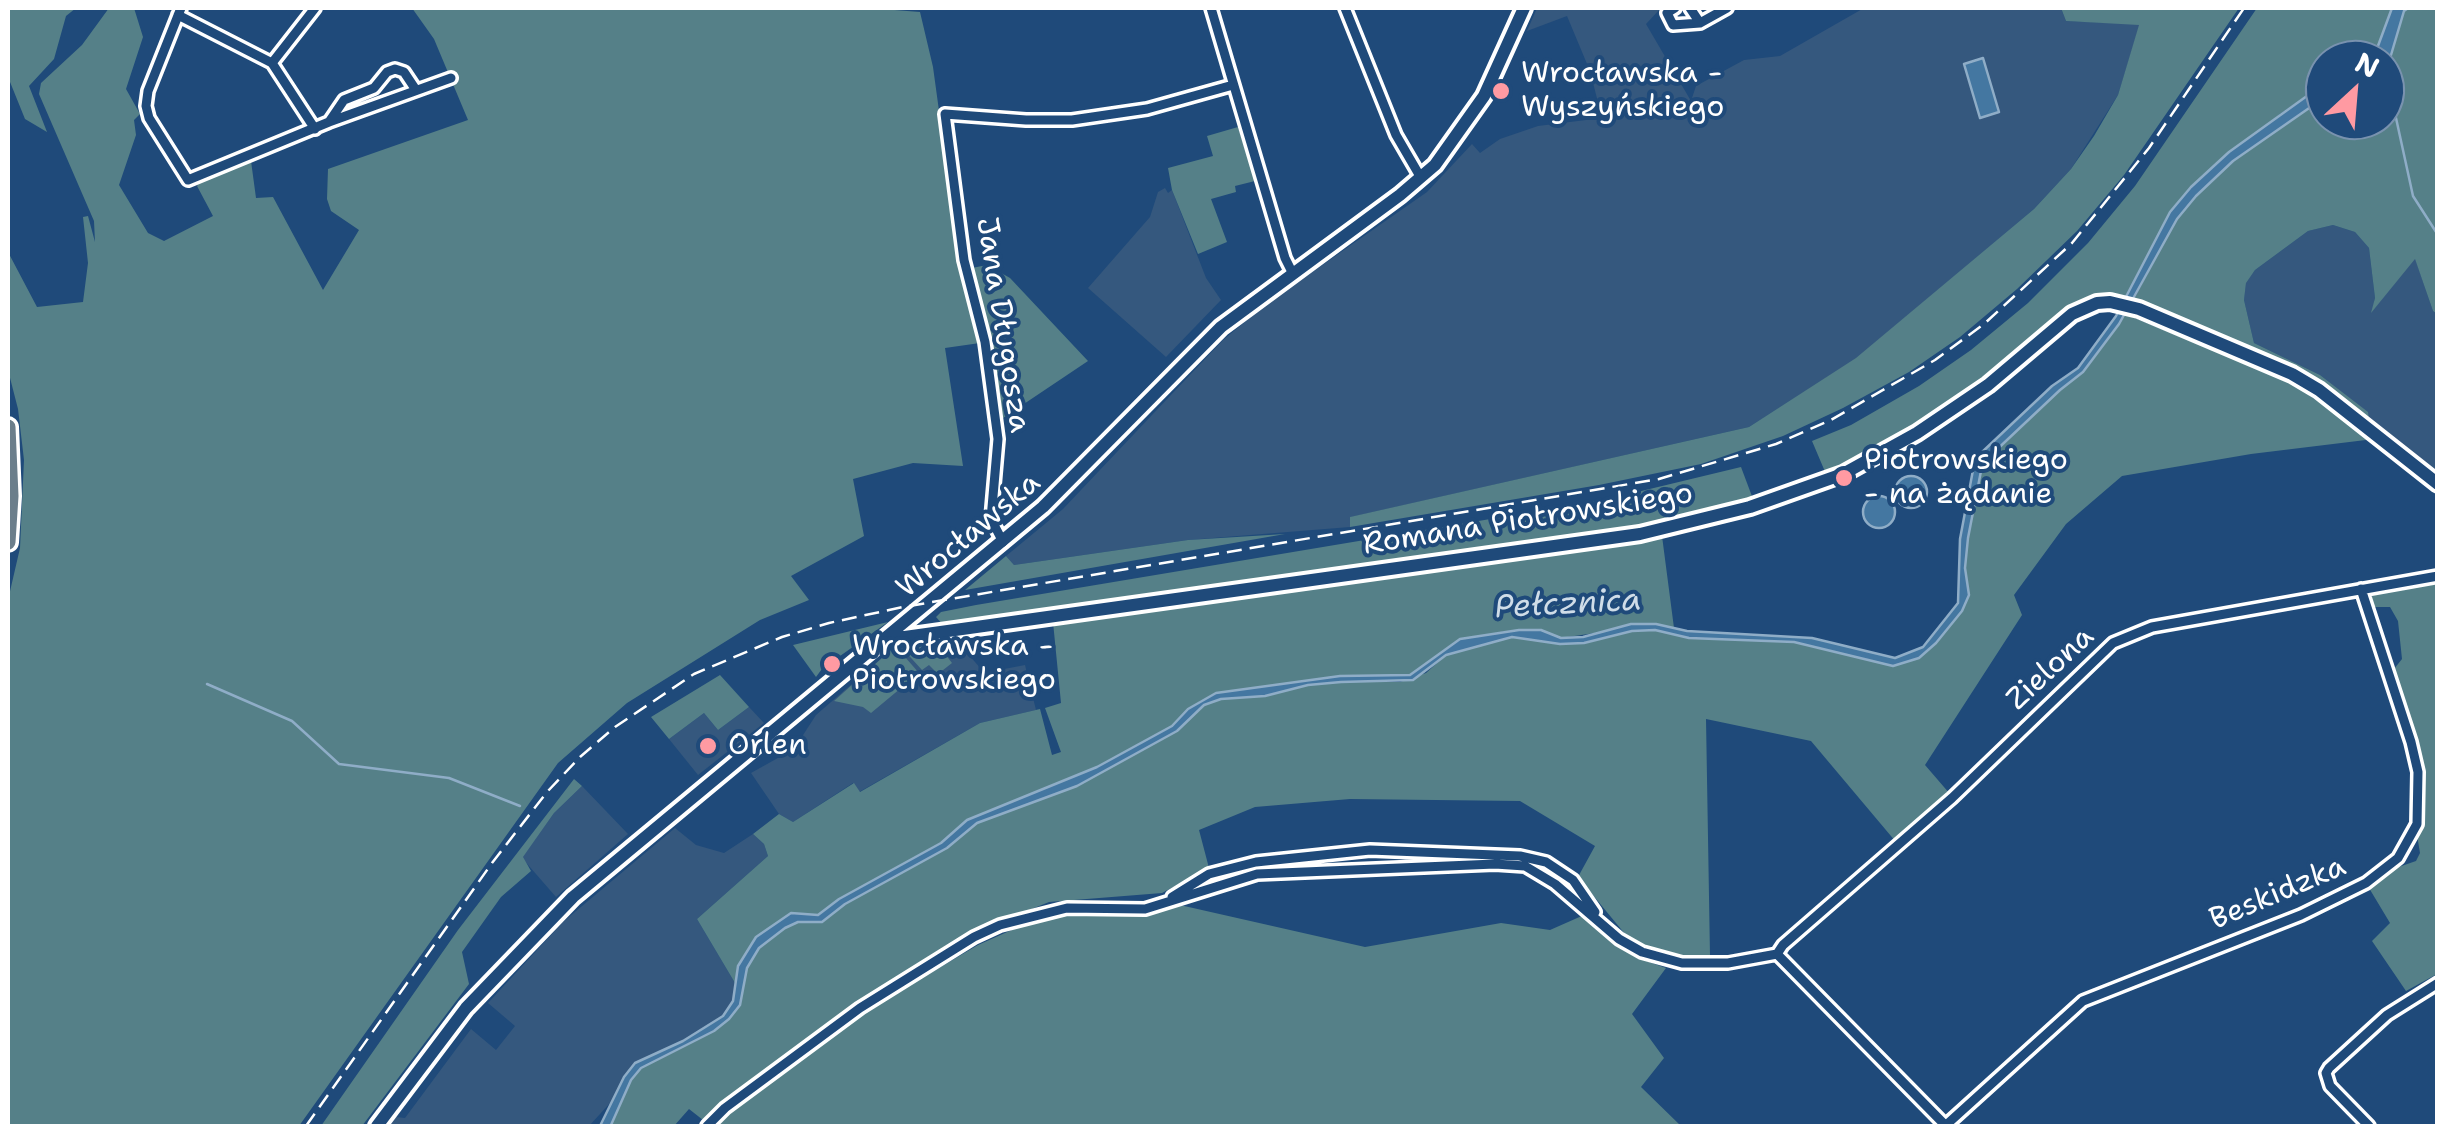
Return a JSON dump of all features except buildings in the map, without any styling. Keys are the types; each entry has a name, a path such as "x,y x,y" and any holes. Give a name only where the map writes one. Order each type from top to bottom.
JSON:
{"main road":[{"path":"8,428 12,496 8,542"}],"street":[{"path":"272,63 315,8"},
{"path":"1212,8 1292,272"},
{"path":"1345,8 1396,135 1422,178"},
{"name":"Wrocławska","path":"377,1126 466,1008 550,917 1003,542 1076,476 1210,336 1422,178 1474,113 1503,60 1524,8"},
{"path":"1675,8 1666,13 1674,25 1700,23 1727,8"},
{"path":"1690,8 1700,23"},
{"path":"316,129 272,63 179,11 146,106 188,180 450,78"},
{"path":"329,122 344,100 374,88 386,72 404,72 416,90"},
{"name":"Jana Długosza","path":"1003,542 990,520 998,440 985,342 964,260 945,114 1072,120 1147,109 1233,85"},
{"name":"Romana Piotrowskiego","path":"890,636 1640,534 1750,507 1871,460 1988,384 2072,314 2097,303 2110,302 2140,310 2306,382 2438,484"},
{"name":"Zielona","path":"1777,954 1782,945 1952,798 2113,643 2152,627 2438,576"},
{"name":"Beskidzka","path":"1946,1126 2084,1001 2301,914 2366,883 2398,858 2416,824 2418,772 2361,589"},
{"path":"911,618 926,630 939,632"},
{"path":"1161,904 1210,874 1256,862 1370,850 1520,856 1546,862 1573,880 1602,923"},
{"path":"706,1126 860,1008 1000,925 1068,908 1128,910 1161,904 1258,874 1495,864 1526,866 1556,884 1620,939 1642,952 1682,963 1728,964 1777,954 1946,1126"},
{"path":"2369,1126 2330,1086 2326,1073 2330,1064 2392,1011 2438,984"}],"shaded area":[{"path":"1537,8 1661,8 1646,24 1691,101 1696,86 1744,60 1780,56 1864,8 2061,8 2066,21 2140,24 2118,95 2071,169 2034,209 1857,358 1749,427 1351,517 1350,527 1188,540 1014,565 1006,556 1063,509 1223,340 1268,303 1427,192 1472,144 1480,153 1500,139 1538,126 1602,118 1590,71 1567,16 1527,31"},
{"path":"2392,8 2408,8 2395,40 2380,40"},
{"path":"1983,58 1999,112 1980,118 1964,64"},
{"path":"2305,97 2305,111 2233,161 2196,196 2177,219 2119,324 2083,372 1989,457 1981,471 1968,538 1965,568 1969,595 1962,611 1919,658 1893,666 1794,642 1689,638 1655,630 1632,631 1584,643 1512,637 1446,655 1413,680 1308,685 1204,705 1177,731 1077,786 977,823 947,848 845,904 822,922 798,922 785,928 759,948 747,968 740,1005 729,1019 714,1031 641,1068 631,1080 611,1125 600,1126 635,1063 683,1041 723,1016 733,1001 738,966 756,937 791,913 818,915 839,899 941,843 967,820 1097,767 1172,726 1188,709 1216,693 1340,676 1410,675 1460,639 1519,630 1541,630 1561,638 1583,637 1631,624 1656,624 1687,631 1812,638 1895,658 1923,647 1958,603 1960,539 1973,470 1980,454 2052,386 2078,368 2116,316 2170,212 2229,152"},
{"path":"1165,188 1168,193 1172,190 1206,278 1221,300 1166,357 1088,288 1150,217 1158,192"},
{"path":"2333,225 2355,232 2369,248 2373,310 2415,258 2437,314 2437,471 2320,375 2254,343 2244,300 2246,282 2255,270 2308,231"},
{"path":"1911,476 1923,480 1927,492 1923,504 1911,508 1899,504 1895,492 1899,480"},
{"path":"1879,496 1891,500 1895,512 1891,524 1879,528 1867,524 1863,512 1867,500"},
{"path":"954,638 989,678 999,670 1025,665 1036,710 980,723 859,792 853,783 793,822 779,814 751,773 794,749 816,715 891,650"},
{"path":"749,707 764,723 698,775 669,739 704,713 718,730"},
{"path":"582,786 628,834 556,897 522,858 554,813"},
{"path":"675,828 696,845 724,853 753,834 764,844 768,856 697,919 735,983 733,1001 722,1016 683,1041 635,1063 611,1102 589,1126 389,1126 396,1117 405,1118 471,1029 496,1050 515,1026 488,1003 563,922"}],"green space":[{"path":"8,8 76,8 66,16 54,59 29,86 47,132 25,119 8,77"},
{"path":"109,8 134,8 143,37 126,89 140,114 134,120 136,135 119,185 148,233 164,241 213,216 197,186 201,180 251,161 256,198 273,197 323,290 359,230 331,211 327,199 328,169 468,120 434,39 412,8 869,8 920,12 933,67 960,264 980,343 945,348 963,466 913,463 853,479 864,536 791,576 809,600 760,620 627,703 558,763 299,1126 8,1126 8,600 20,548 24,460 18,409 8,370 8,252 37,307 83,302 88,263 83,217 88,216 95,242 94,221 39,94 41,83 82,45"},
{"path":"2061,8 2239,8 2124,175 2077,231 1960,337 1909,372 1843,408 1783,436 1701,464 1350,527 1350,517 1749,427 1856,358 2034,209 2071,169 2094,136 2118,95 2139,25 2066,21"},
{"path":"2257,8 2392,8 2380,40 2305,40 2305,97 2280,114 2170,212 2125,297 2095,297 2069,310 1986,381 1914,429 1826,474 1812,441 1851,425 1971,350 2028,303 2088,243 2135,186"},
{"path":"2437,8 2437,314 2415,259 2371,313 2375,298 2369,248 2355,232 2333,225 2308,231 2255,270 2246,283 2244,300 2254,343 2320,375 2368,412 2369,419 2324,386 2252,347 2134,299 2177,219 2196,196 2233,161 2305,110 2305,140 2405,140 2405,40 2395,40 2404,11"},
{"path":"1238,127 1255,181 1211,199 1227,242 1198,254 1172,190 1168,168 1213,156 1207,136"},
{"path":"987,265 1010,278 1088,361 1003,418 972,268"},
{"path":"2125,314 2288,381 2374,439 2251,454 2122,476 2066,524 2014,595 2022,615 1925,765 1950,794 1896,842 1811,741 1706,719 1710,956 1683,958 1647,947 1625,934 1578,877 1595,846 1520,801 1350,799 1255,807 1199,830 1209,868 1162,893 1049,902 970,934 858,1003 703,1120 689,1109 674,1126 610,1126 631,1080 641,1068 714,1031 729,1019 740,1005 747,968 759,948 785,928 798,922 822,922 845,904 947,848 977,823 1077,786 1176,731 1204,705 1308,685 1400,682 1426,673 1446,655 1512,637 1560,644 1655,630 1689,638 1794,642 1893,666 1919,658 1962,611 1968,596 1968,538 1981,471 1989,457 2083,372"},
{"path":"1741,467 1753,499 1639,527 943,625 936,617 941,612 976,605 1604,500"},
{"path":"1285,534 965,590 1006,556 1014,565 1188,540"},
{"path":"1662,536 1674,628 1656,624 1561,638 1541,630 1508,631 1460,639 1410,675 1340,676 1200,701 1172,726 1097,767 967,820 941,843 839,899 818,915 791,913 756,937 738,966 735,983 697,919 768,856 764,844 753,834 779,814 793,822 854,783 860,792 980,723 1040,709 1052,755 1061,752 1045,708 1061,703 1053,622"},
{"path":"2437,581 2437,974 2406,991 2372,941 2390,923 2369,888 2390,870 2416,861 2420,853 2417,835 2425,809 2424,786 2394,669 2402,659 2398,621 2390,607 2372,607 2370,603 2372,595 2381,591"},
{"path":"888,622 833,661 830,658 816,677 793,645"},
{"path":"936,642 952,663 938,674 929,665 922,670 902,648"},
{"path":"898,649 919,673 871,713 863,707 834,701 891,650"},
{"path":"720,675 749,707 718,730 704,713 669,739 651,717"},
{"path":"574,779 582,786 554,813 523,857 531,871 501,897 462,952 469,984 362,1126 321,1126 458,930"},
{"path":"1171,903 1365,947 1501,923 1550,930 1584,915 1613,944 1666,968 1632,1014 1664,1058 1641,1087 1681,1126 713,1126 864,1012 978,945 1052,912"}],"waterway":[{"path":"2401,140 2413,196 2438,235"},
{"path":"207,684 292,721 339,764 449,778 520,806"}],"railway":[{"path":"306,1126 492,863 547,792 615,727 694,674 782,637 903,607 1659,479 1776,444 1831,420 1935,360 1984,324 2072,243 2149,148 2244,8"}],"place":[{"name":"Wrocławska - Wyszyńskiego","path":"1501,91"},
{"name":"Piotrowskiego - na żądanie","path":"1844,478"},
{"name":"Wrocławska - Piotrowskiego","path":"832,664"},
{"name":"Orlen","path":"708,746"}],"water label":[{"name":"Pełcznica","path":"1568,605"}]}
